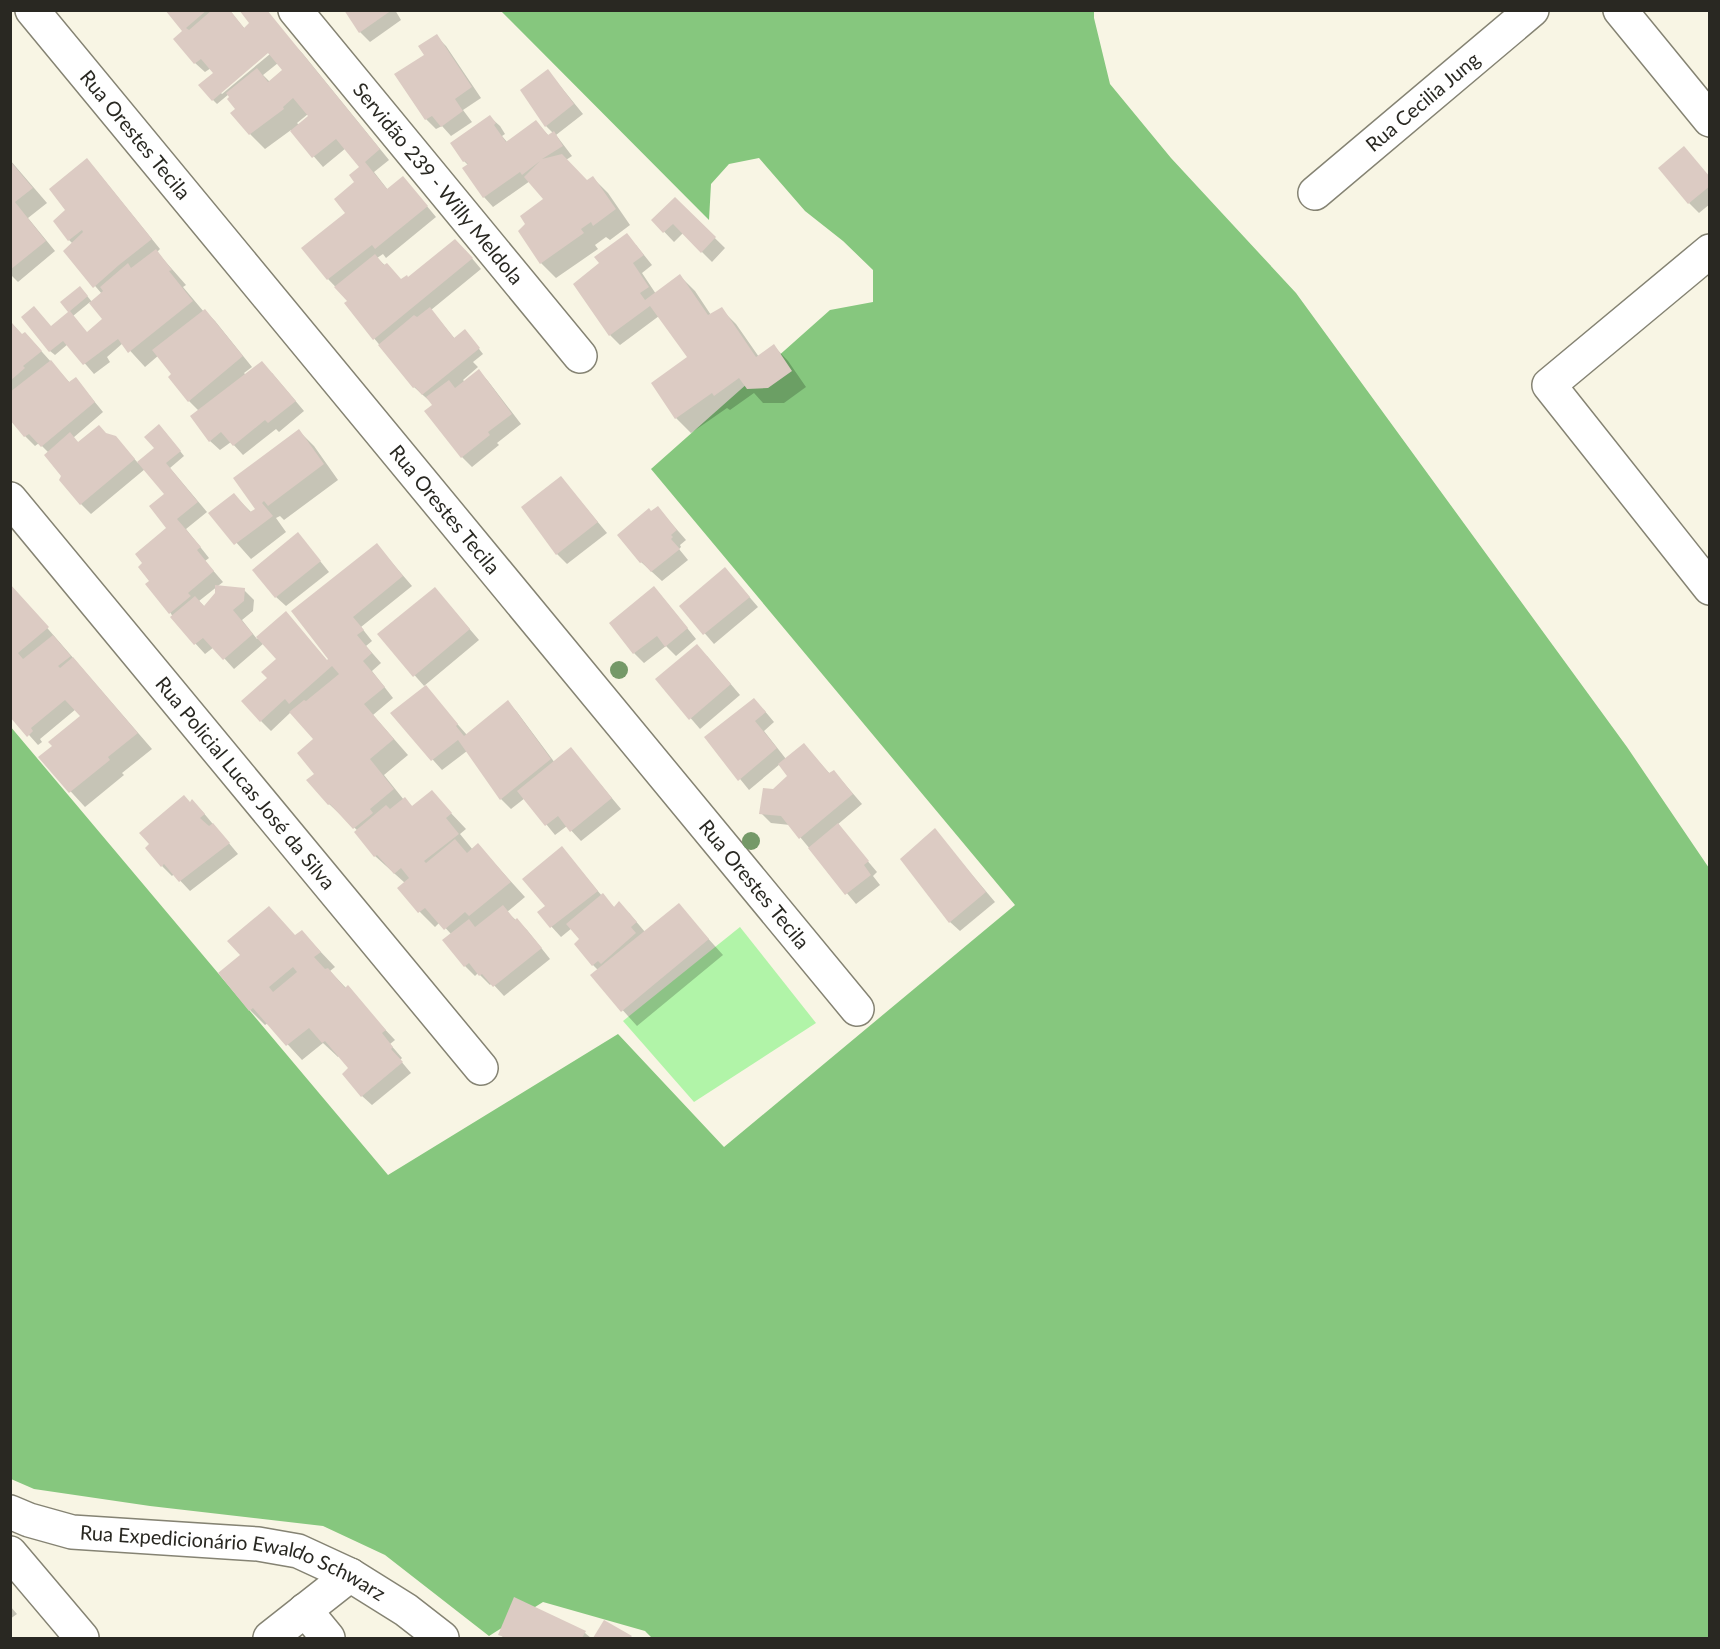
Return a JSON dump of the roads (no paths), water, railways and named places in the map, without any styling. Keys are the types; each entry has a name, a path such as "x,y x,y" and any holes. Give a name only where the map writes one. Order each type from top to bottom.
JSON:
{"street":[{"name":"Rua Orestes Tecila","path":"32,10 857,1009"},
{"name":"Servidão 239 - Willy Meldola","path":"295,10 580,356"},
{"name":"Rua Cecilia Jung","path":"1315,193 1532,10"},
{"path":"1620,10 1710,120"},
{"path":"1710,251 1549,385 1710,588"},
{"name":"Rua Policial Lucas José da Silva","path":"10,499 481,1068"},
{"name":"Rua Expedicionário Ewaldo Schwarz","path":"10,1512 72,1532 258,1544 298,1551 350,1575 406,1610 442,1638"},
{"path":"10,1553 82,1638"},
{"path":"270,1638 350,1575"},
{"path":"305,1610 328,1638"}]}
